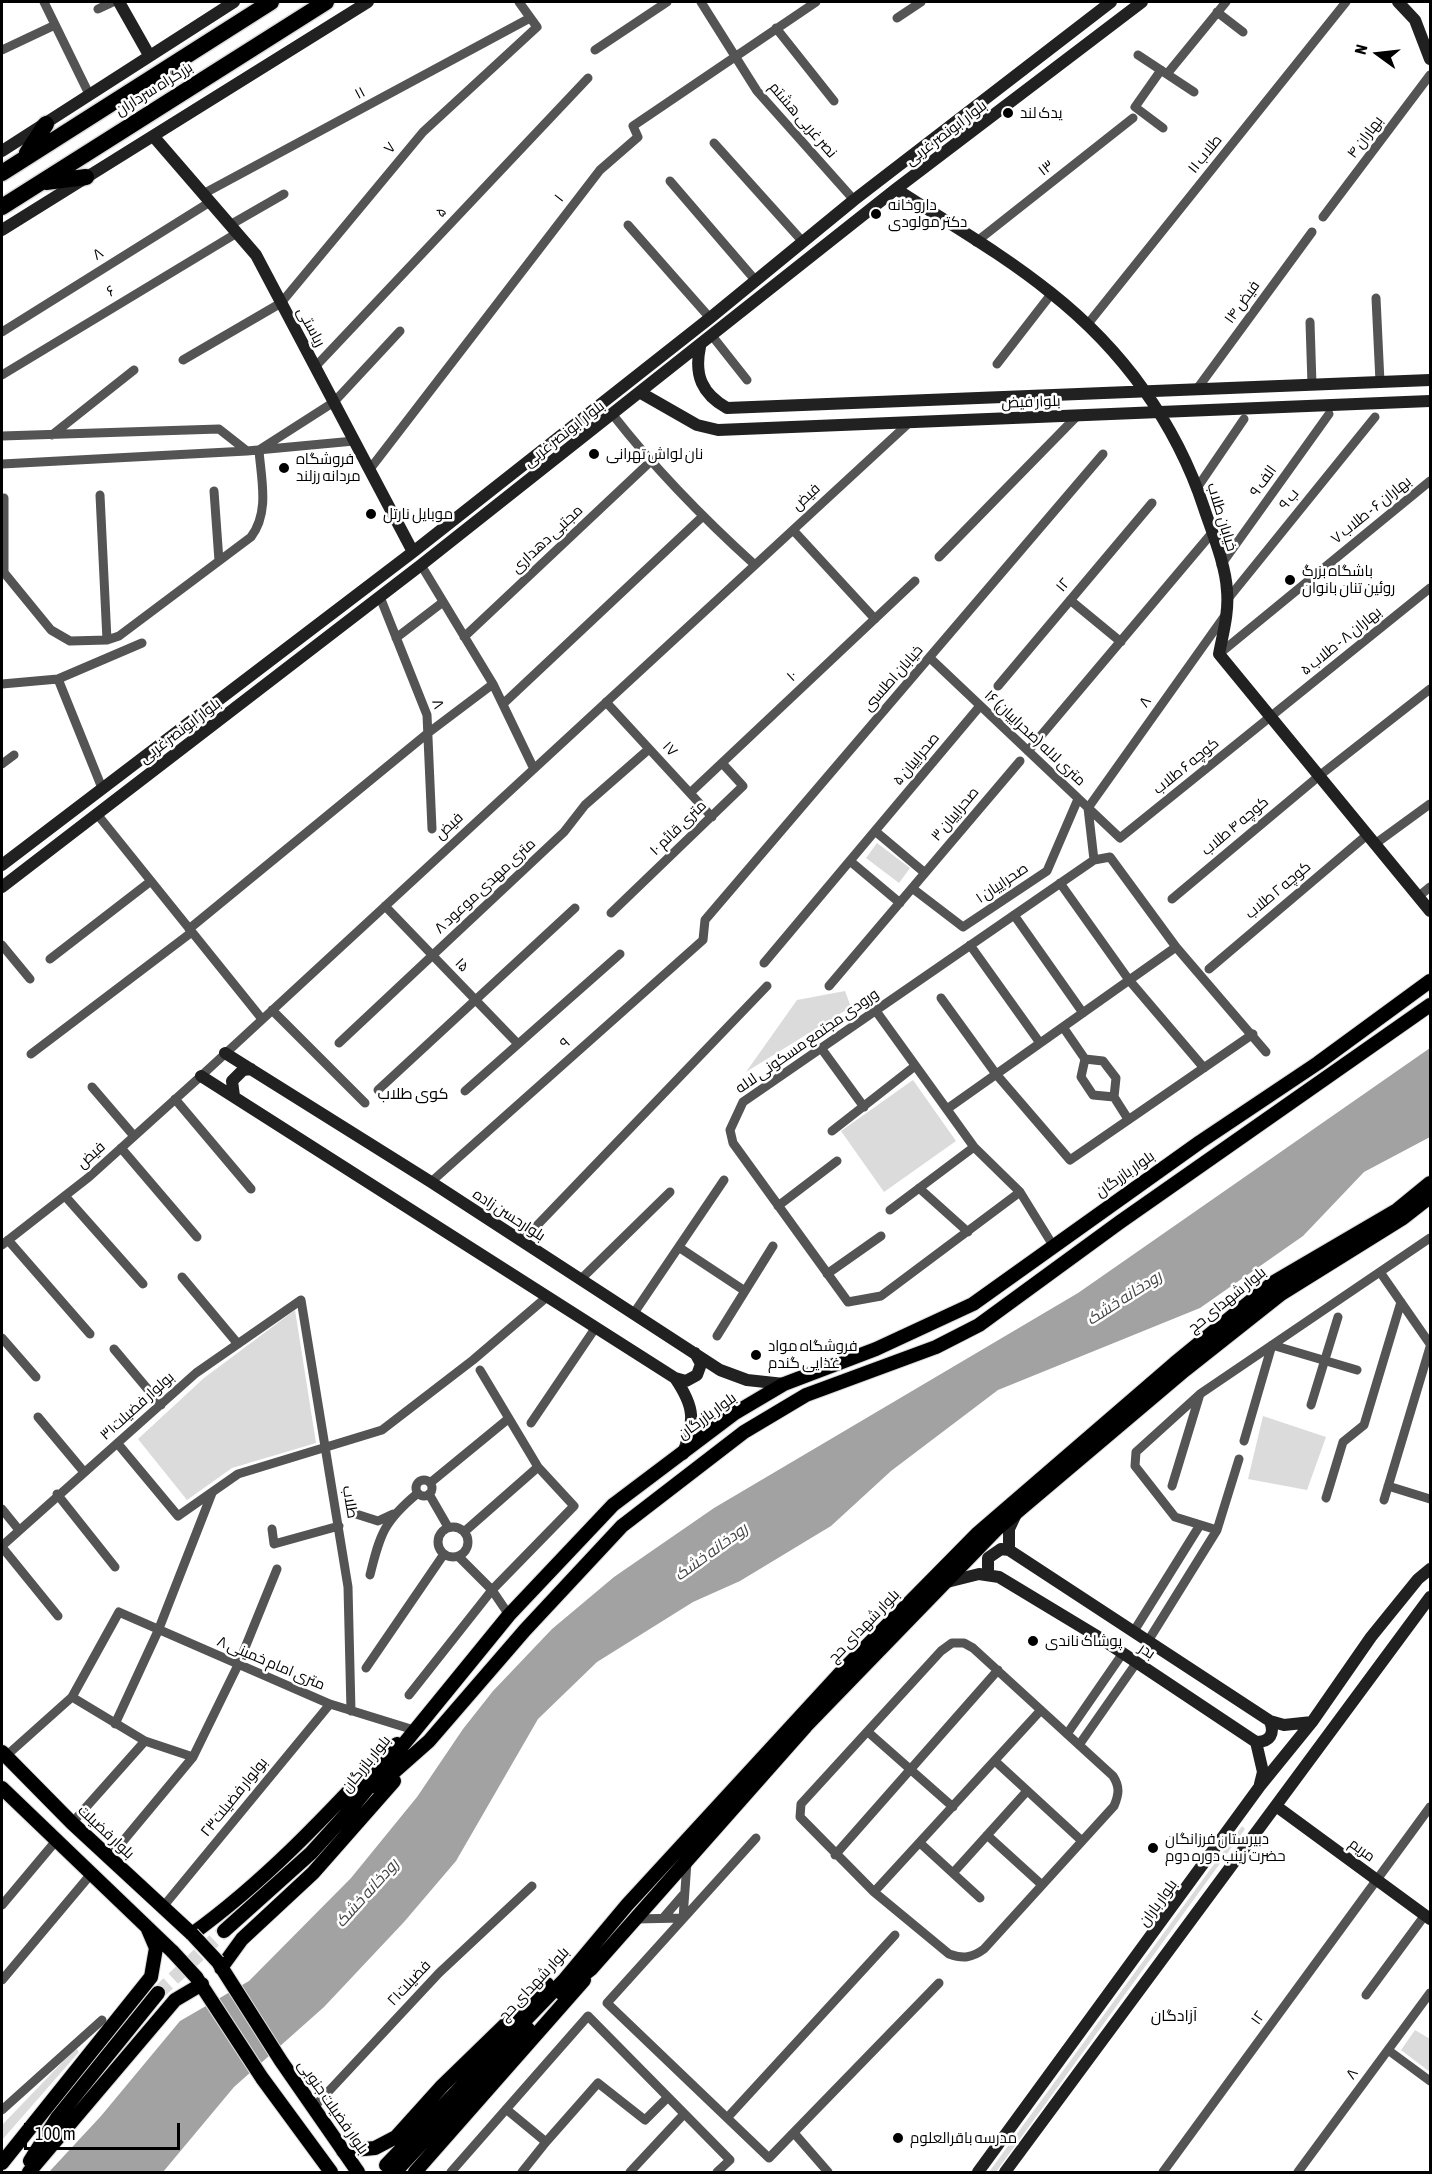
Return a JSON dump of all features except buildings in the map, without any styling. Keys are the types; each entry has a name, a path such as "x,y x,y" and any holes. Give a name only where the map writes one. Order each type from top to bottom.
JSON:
{"highway":[{"name":"بزرگراه سرداران","path":"2,173 271,2"},
{"name":"بزرگراه سرداران","path":"2,207 326,2"},
{"path":"24,158 46,124"},
{"path":"39,183 86,177"}],"main road":[{"name":"بلوار بازرگان","path":"350,1810 509,1615 613,1505 735,1413 784,1384 876,1349 973,1304 1200,1142 1318,1063 1431,981"},
{"name":"بلوار بازرگان","path":"350,1810 429,1741 525,1630 622,1526 744,1432 806,1395 936,1347 979,1325 1207,1161 1431,1005"},
{"path":"1200,1142 1207,1161"},
{"name":"بلوار شهدای حج","path":"390,2169 844,1669 985,1527 1166,1370 1274,1282 1397,1210 1431,1183"},
{"name":"بلوار شهدای حج","path":"390,2169 565,1989 591,1969 807,1726 943,1583 1018,1510 1185,1370 1281,1294 1403,1218 1431,1197"},
{"path":"192,1934 230,1906 284,1858 383,1755 414,1731"},
{"path":"221,1968 242,1939 313,1873 429,1741"},
{"name":"بلوار فضیلت","path":"4,1754 109,1858 192,1934 221,1968"},
{"path":"2,1788 55,1842 147,1927 202,1984 262,2079 327,2169"},
{"path":"224,1931 311,1853 350,1810"},
{"path":"2,2163 151,1977 156,1948 147,1927"},
{"path":"343,2151 375,2148 396,2137 442,2086 554,1977 581,1957"},
{"name":"بلوار فضیلت جنوبی","path":"221,1968 281,2061 358,2172"},
{"path":"416,2172 571,1998 591,1969"},
{"path":"29,2172 175,2000 202,1984"},
{"path":"22,2172 57,2118 158,1993"},
{"path":"2,2169 57,2118"}],"street":[{"path":"44,2 88,94"},
{"path":"98,9 113,2"},
{"path":"119,2 149,55"},
{"path":"2,151 234,2"},
{"path":"2,230 368,2"},
{"path":"519,2 530,18"},
{"path":"596,50 667,2"},
{"name":"نصر غربی هشتم","path":"701,2 757,91 854,200"},
{"name":"۱","path":"370,469 600,170 638,137 633,126 816,2"},
{"path":"897,18 921,2"},
{"name":"بلوار ابونصر غربی","path":"2,865 210,704 413,552 710,318 854,200 1111,2"},
{"name":"بلوار ابونصر غربی","path":"2,887 422,565 700,347 896,189 1142,2"},
{"path":"1162,128 1135,107 1226,2"},
{"name":"طلاب ۱۱","path":"1087,325 1347,2"},
{"path":"1398,2 1415,20 1431,59"},
{"path":"1217,12 1243,32"},
{"name":"۷","path":"281,303 423,132 537,27 530,18"},
{"name":"۱۱","path":"206,198 530,18"},
{"path":"2,50 55,25"},
{"path":"776,28 834,101"},
{"path":"1047,52 1059,66"},
{"path":"1138,55 1194,92"},
{"name":"۴ بهاران","path":"1323,217 1431,75"},
{"name":"۵","path":"315,367 588,78"},
{"name":"۱۳","path":"976,242 1133,118"},
{"name":"ریاستی","path":"154,137 256,255 413,552"},
{"path":"714,143 803,242"},
{"path":"670,181 756,281"},
{"name":"خیابان طلاب","path":"896,189 1052,293 1087,325 1147,392 1161,412 1186,458 1212,533 1227,590 1226,614 1219,654"},
{"path":"233,229 284,194"},
{"name":"۸","path":"2,332 206,198"},
{"path":"628,225 710,318"},
{"name":"۶","path":"2,375 233,229"},
{"name":"فیض ۱۴","path":"1197,389 1312,232"},
{"path":"997,364 1052,293"},
{"path":"1376,298 1380,382"},
{"path":"183,360 281,303"},
{"path":"1310,322 1312,385"},
{"path":"259,450 334,402 400,331"},
{"path":"712,337 747,380"},
{"name":"بلوار فیض","path":"700,347 696,364 701,384 712,400 727,408 1431,380"},
{"path":"52,435 134,370"},
{"name":"بلوار فیض","path":"641,393 697,425 718,430 1431,401"},
{"path":"815,404 815,426"},
{"name":"۹ الف","path":"1221,565 1329,414"},
{"path":"613,415 650,462 702,517 755,565"},
{"path":"939,557 1078,415"},
{"name":"۹ ب","path":"1227,600 1375,417"},
{"path":"1197,488 1244,419"},
{"name":"فیض","path":"5,1242 65,1196 175,1100 910,422"},
{"path":"2,436 219,429 247,451"},
{"path":"2,464 247,451 354,441"},
{"path":"4,498 3,572 51,630 70,641 106,640 119,636 251,537 260,525 263,511 259,450"},
{"name":"خيابان اطلسى","path":"705,920 1103,454"},
{"name":"مجتبی دهداری","path":"464,637 650,462"},
{"name":"بهاران ۶ - طلاب ۷","path":"1219,654 1431,481"},
{"path":"214,491 219,561"},
{"path":"100,495 106,640"},
{"name":"۱۲","path":"998,686 1152,503"},
{"path":"503,704 702,517"},
{"path":"793,530 875,619"},
{"path":"1028,751 1212,533"},
{"path":"422,565 493,684 534,769"},
{"name":"۱۰","path":"690,793 915,581"},
{"name":"بهاران ۸ - طلاب ۵","path":"1270,718 1431,588"},
{"name":"۸","path":"380,597 427,715 432,829"},
{"path":"1070,600 1121,642"},
{"path":"396,638 443,602"},
{"name":"۸","path":"1088,808 1226,614"},
{"path":"2,684 58,679 142,643"},
{"path":"1219,654 1431,911"},
{"name":"۱۶ متری لاله (صحراییان)","path":"930,658 1120,838"},
{"path":"58,679 102,788"},
{"path":"31,1054 191,931 428,733 493,684"},
{"name":"کوچه ۴ طلاب","path":"1172,899 1318,776 1431,689"},
{"name":"۱۷","path":"606,702 712,817"},
{"path":"210,704 221,719"},
{"name":"۵ صحراییان","path":"875,831 980,706"},
{"name":"کوچه ۶ طلاب","path":"1120,838 1270,718"},
{"name":"۸ متری مهدی موعود","path":"339,1043 564,832 585,805 649,749"},
{"path":"2,764 14,755"},
{"name":"صحراییان ۳","path":"912,888 1020,760"},
{"name":"۱۰ متری قائم","path":"611,913 743,786 722,763"},
{"name":"صحراییان ۱","path":"912,888 963,927 1047,871 1078,799"},
{"name":"کوچه ۲ طلاب","path":"1209,969 1371,840 1431,804"},
{"path":"1088,808 1094,860 1110,857 1176,947 1253,1034 1266,1052"},
{"path":"97,814 262,1019"},
{"path":"764,963 875,831 925,873"},
{"name":"ورودی مجتمع مسکونی لاله","path":"1020,1192 881,1296 848,1302 733,1143 730,1130 743,1102 1094,860"},
{"path":"850,861 900,903"},
{"path":"50,959 151,881"},
{"path":"1060,883 1129,981 1204,1068"},
{"path":"1419,896 1431,887"},
{"path":"829,986 912,888"},
{"name":"۱۵","path":"385,906 518,1044"},
{"path":"378,1090 575,908"},
{"path":"1014,915 1083,1012"},
{"name":"۹","path":"431,1182 703,940 705,920"},
{"path":"2,945 30,979"},
{"path":"970,945 1040,1043"},
{"path":"946,1109 1176,947"},
{"path":"465,1091 620,954"},
{"path":"522,1241 767,986"},
{"path":"941,998 996,1074 1070,1160 1253,1034"},
{"path":"272,1010 365,1103"},
{"path":"876,1011 974,1147 1020,1192 1054,1247"},
{"path":"1063,1027 1085,1059 1081,1077 1093,1095 1114,1097"},
{"path":"821,1048 864,1107"},
{"name":"بلوارحسن زاده","path":"225,1053 431,1182 720,1370 747,1380 784,1384"},
{"path":"1085,1059 1103,1061 1110,1069 1116,1078 1114,1097 1128,1119"},
{"path":"832,1131 915,1066"},
{"path":"234,1096 232,1081 243,1070 251,1069"},
{"path":"201,1076 675,1378 687,1381 697,1375 700,1364 695,1353"},
{"path":"92,1087 135,1136"},
{"path":"175,1100 251,1189"},
{"path":"890,1210 974,1147"},
{"path":"121,1148 197,1237"},
{"path":"778,1206 837,1161"},
{"path":"634,1313 724,1180"},
{"path":"919,1188 968,1232"},
{"path":"580,1280 670,1192"},
{"path":"65,1196 143,1284"},
{"path":"827,1274 881,1236"},
{"path":"1217,1530 1175,1517 1141,1475 1134,1460 1136,1452 1200,1394 1431,1238"},
{"path":"5,1242 90,1334"},
{"path":"717,1336 773,1246"},
{"path":"680,1248 745,1291"},
{"path":"1380,1272 1431,1346 1384,1500"},
{"path":"182,1276 238,1344"},
{"path":"118,1443 178,1516 238,1474 326,1449 382,1430 473,1360 548,1296"},
{"name":"بولوار فضیلت۳۱","path":"2,1546 57,1494 196,1373 301,1300"},
{"name":"طلاب","path":"301,1300 348,1587 351,1710"},
{"path":"1326,1498 1343,1442 1364,1425 1401,1302"},
{"path":"1311,1406 1338,1317"},
{"path":"531,1423 596,1327"},
{"path":"2,1338 36,1377"},
{"path":"1272,1345 1357,1370"},
{"path":"1245,1441 1272,1345"},
{"path":"114,1349 161,1405"},
{"path":"409,1695 492,1590 574,1506 538,1467 480,1370"},
{"path":"675,1378 690,1400 693,1422 682,1454"},
{"path":"1172,1486 1200,1394"},
{"path":"494,1429 502,1408"},
{"path":"38,1417 84,1472"},
{"path":"430,1483 508,1419"},
{"path":"1148,1641 1217,1530 1239,1459"},
{"path":"464,1532 538,1467"},
{"path":"420,1481 430,1483 432,1490 429,1494 422,1496 418,1493 416,1488 420,1481"},
{"path":"1388,1486 1431,1499"},
{"path":"115,1724 158,1631 212,1493"},
{"path":"356,1514 378,1521 393,1514 418,1493"},
{"path":"57,1494 115,1567"},
{"path":"429,1494 448,1527"},
{"path":"2,1509 19,1530"},
{"path":"943,1583 988,1574 988,1558 1001,1549 1009,1550 1009,1529 1018,1510"},
{"path":"370,1575 379,1539 393,1514"},
{"path":"378,1521 379,1539"},
{"path":"1134,1631 1200,1525"},
{"path":"272,1530 274,1544 339,1526"},
{"path":"444,1554 438,1541 441,1532 448,1527 457,1527 464,1532 467,1545 458,1556"},
{"path":"2,1546 58,1616"},
{"name":"بدر","path":"1009,1550 1270,1721 1284,1725 1312,1722"},
{"path":"444,1554 458,1556 492,1590 509,1615"},
{"path":"366,1668 444,1554"},
{"path":"109,1858 193,1757 238,1665 277,1569"},
{"name":"بلوار باران","path":"978,2172 1260,1786 1312,1722 1388,1616 1418,1579 1431,1569"},
{"name":"بدر","path":"988,1574 999,1577 1123,1653 1256,1742"},
{"path":"1005,2172 1431,1597"},
{"name":"۸ متری امام خمینی","path":"72,1697 119,1612 158,1631 330,1704 414,1731"},
{"path":"1146,1612 1160,1623"},
{"path":"952,1643 964,1643 974,1648 1041,1710 1119,1785 1114,1806 984,1949 973,1957 960,1958 949,1954 874,1892 800,1817 801,1804 952,1643"},
{"path":"1067,1734 1123,1653"},
{"path":"1079,1745 1137,1662"},
{"path":"835,1855 998,1670"},
{"path":"1100,1686 1113,1696"},
{"path":"4,1754 72,1697 145,1741 193,1757"},
{"name":"بولوار فضیلت۲۳","path":"162,1908 330,1704"},
{"path":"874,1892 1041,1710"},
{"path":"1260,1786 1263,1772 1256,1742 1264,1742 1271,1737 1273,1729 1270,1721"},
{"path":"868,1732 953,1807"},
{"path":"72,1822 145,1741"},
{"path":"994,1761 1082,1841"},
{"path":"953,1872 1027,1791"},
{"name":"مریم","path":"1276,1806 1428,1917"},
{"path":"1377,1880 1431,1807"},
{"path":"987,1835 1042,1885"},
{"path":"756,1838 607,2003 769,2158 939,1983"},
{"path":"2,1905 55,1842"},
{"path":"920,1843 980,1898"},
{"path":"683,1918 687,1862"},
{"path":"2,1980 91,1874"},
{"name":"۱۲","path":"1163,2172 1377,1880"},
{"name":"فضیلت۲۱","path":"314,2107 439,1973 532,1886"},
{"path":"664,1917 683,1895"},
{"path":"1366,1995 1428,1917"},
{"path":"636,1919 683,1918"},
{"path":"1165,1919 1182,1933"},
{"path":"727,2118 895,1935"},
{"name":"۸","path":"1298,2172 1431,1993"},
{"path":"451,2172 588,2016 730,2160 717,2172"},
{"path":"2,2110 102,2020"},
{"path":"1388,2050 1431,2081"},
{"path":"522,2172 598,2083 645,2120 668,2097"},
{"path":"507,2109 546,2142"},
{"path":"630,2172 684,2114"},
{"path":"794,2133 828,2172"}],"shaded area":[{"path":"877,843 910,868 899,883 866,858"},
{"path":"845,991 851,1007 746,1072 797,1000"},
{"path":"913,1080 956,1141 884,1192 841,1131"},
{"path":"295,1310 316,1443 232,1468 187,1500 138,1439 204,1378"},
{"path":"1263,1416 1326,1437 1307,1490 1248,1479"},
{"path":"1242,1826 1245,1829 996,2172 989,2172"},
{"path":"1415,2030 1430,2039 1430,2072 1401,2050"},
{"path":"76,2048 79,2052 2,2140 2,2125"}],"water":[{"name":"رودخانه خشک","path":"1430,1048 1430,1137 1364,1172 1303,1236 1200,1308 998,1390 891,1471 831,1526 740,1581 693,1602 597,1662 538,1719 456,1861 404,1922 324,2007 234,2087 163,2172 49,2172 101,2116 180,2021 249,1981 351,1878 417,1797 463,1729 493,1691 552,1629 614,1577 714,1508 1078,1293"}],"tunnel":[{"path":"158,1993 224,1931"}],"place":[{"name":"یدک لند","path":"1008,113"},
{"name":"داروخانه دکتر مولودی","path":"876,214"},
{"name":"نان لواش تهرانی","path":"594,454"},
{"name":"فروشگاه مردانه رزلند","path":"284,468"},
{"name":"موبایل نارتل","path":"371,514"},
{"name":"باشگاه بزرگ روئین تنان بانوان","path":"1290,580"},
{"name":"فروشگاه مواد غذایی گندم","path":"756,1355"},
{"name":"پوشاک ناندی","path":"1033,1641"},
{"name":"دبیرستان فرزانگان حضرت زینب دوره دوم","path":"1153,1848"},
{"name":"مدرسه باقرالعلوم","path":"898,2138"}],"district":[{"name":"کوی طلاب","path":"413,1094"},
{"name":"آزادگان","path":"1174,2016"}]}
